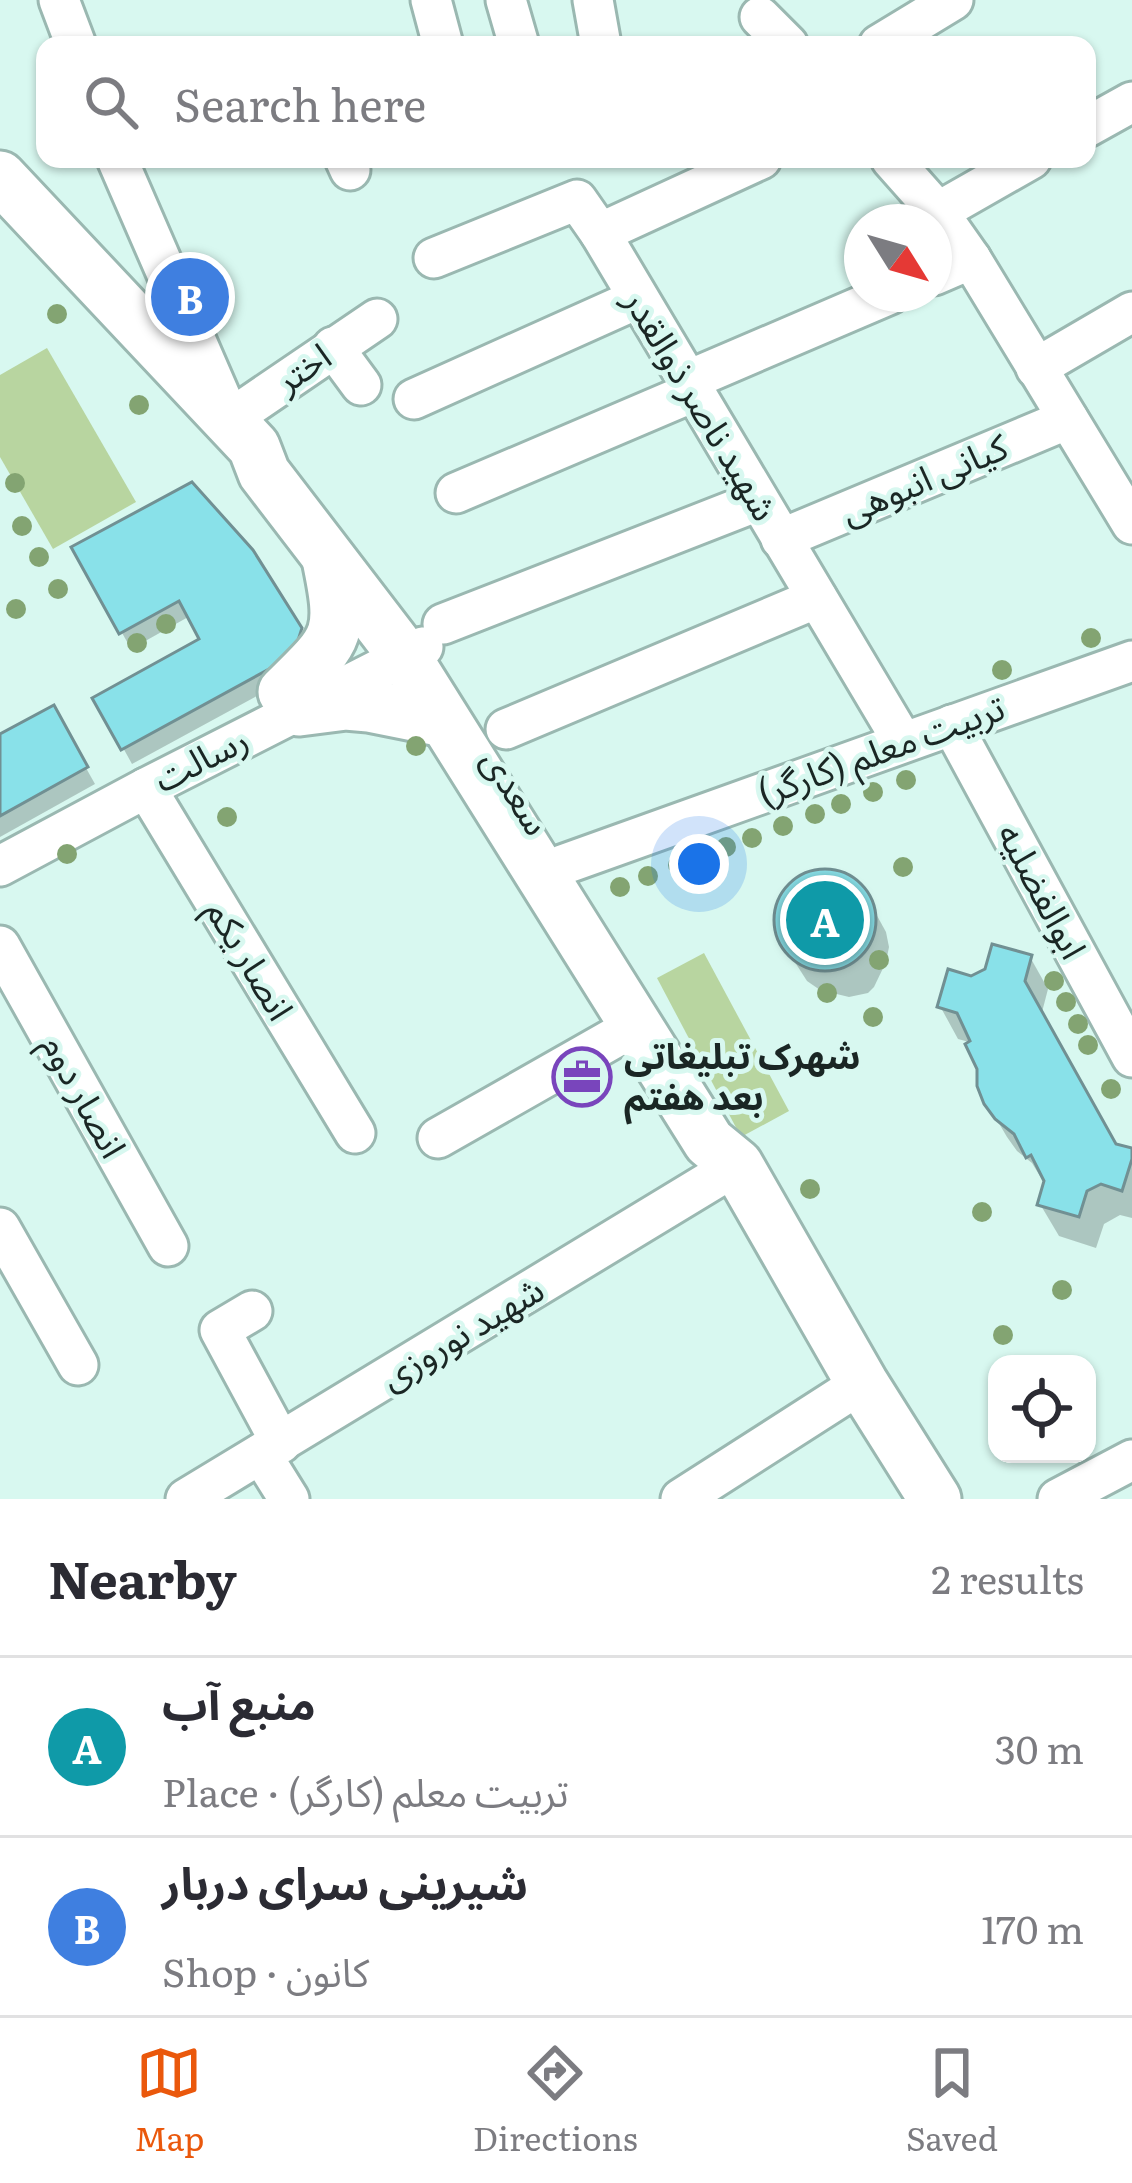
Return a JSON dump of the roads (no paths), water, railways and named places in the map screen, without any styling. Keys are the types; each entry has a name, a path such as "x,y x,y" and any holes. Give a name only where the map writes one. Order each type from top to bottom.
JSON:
{"main road":[{"name":"سعدی","path":"0,177 242,433 280,460 414,638 466,710 732,1125 737,1166"},
{"name":"سعدی","path":"242,433 265,473 327,553 414,638 444,721 709,1142 737,1166 935,1499"},
{"path":"327,553 339,613 335,633 292,701 369,706 444,721"}],"street":[{"path":"59,0 73,36"},
{"path":"431,0 441,36"},
{"path":"506,0 516,36"},
{"path":"593,0 599,36"},
{"path":"894,36 953,0"},
{"path":"1096,123 1132,102"},
{"path":"128,168 242,433"},
{"path":"600,233 741,168"},
{"path":"899,168 931,204"},
{"path":"952,204 1015,168"},
{"name":"شهید ناصر ذوالقدر","path":"434,259 577,200 903,742"},
{"path":"952,232 1132,524"},
{"path":"952,267 971,259"},
{"path":"414,399 637,299"},
{"path":"456,493 851,312"},
{"path":"1036,368 1132,312"},
{"name":"اختر","path":"242,433 334,347 377,319"},
{"path":"334,347 361,385"},
{"name":"کیانی انبوهی","path":"781,539 1068,419"},
{"name":"رسالت","path":"0,844 414,638 758,501"},
{"path":"506,729 817,598"},
{"name":"تربیت معلم (کارگر)","path":"562,865 1132,661"},
{"name":"رسالت","path":"0,866 146,788 292,701"},
{"name":"ابوالفضلیه","path":"952,724 1132,1058"},
{"name":"انصار یکم","path":"146,788 355,1133"},
{"name":"انصار دوم","path":"0,946 168,1246"},
{"path":"438,1138 635,1026"},
{"name":"شهید نوروزی","path":"186,1499 737,1166"},
{"path":"0,1228 78,1365"},
{"path":"223,1327 289,1499"},
{"path":"681,1499 862,1383"},
{"path":"1058,1499 1132,1460"}],"place":[{"name":"شیرینی سرای دربار","path":"190,297"},
{"name":"منبع آب","path":"825,920"},
{"name":"شهرک تبلیغاتی بعد هفتم","path":"582,1077"}]}
